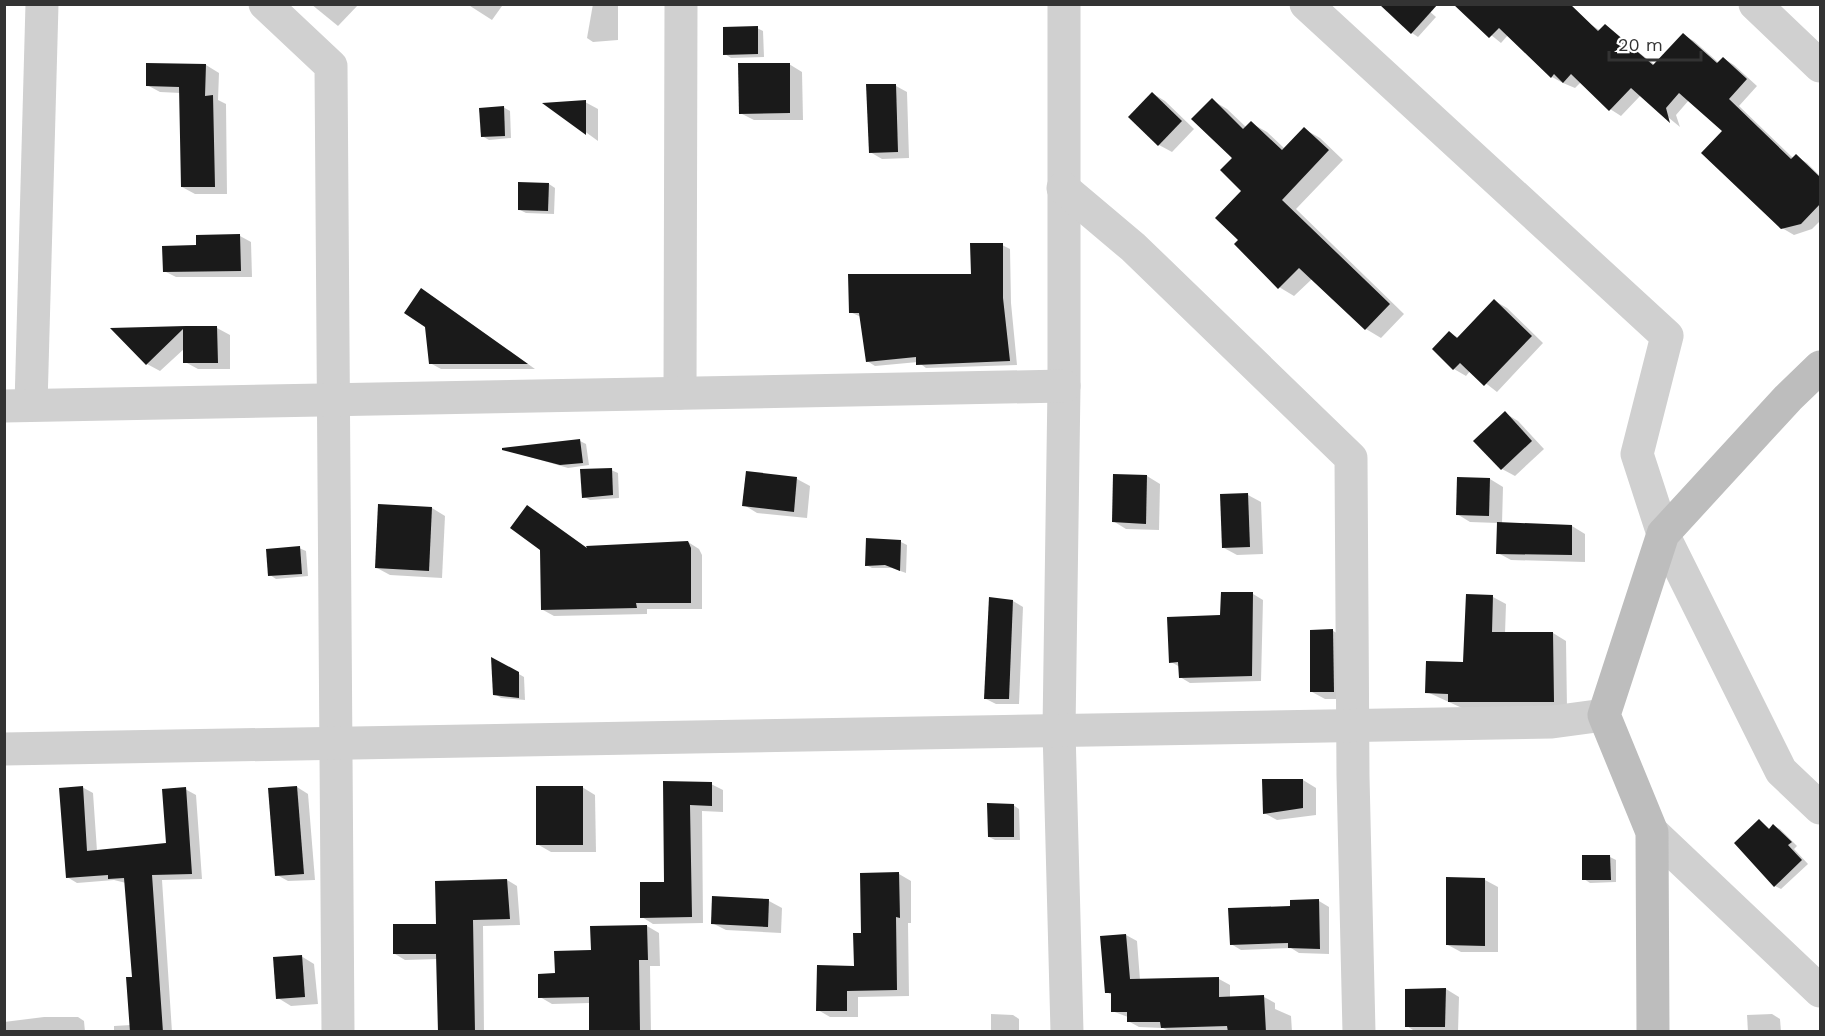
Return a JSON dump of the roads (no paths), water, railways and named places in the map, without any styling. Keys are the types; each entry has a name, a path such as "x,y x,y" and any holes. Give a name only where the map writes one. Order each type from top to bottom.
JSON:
{"street":[{"path":"42,4 18,406 1064,386"},
{"path":"265,4 331,66 336,400 333,742 338,1032"},
{"path":"680,393 681,4"},
{"path":"1064,4 1064,386 1059,730 1067,1032"},
{"path":"1306,4 1667,336 1637,454 1663,534 1781,771 1821,808"},
{"path":"1755,4 1821,66"},
{"path":"1063,188 1133,247 1352,458 1353,725 1359,1032"},
{"path":"1653,1032 1652,832 1604,715 1663,534 1780,406 1821,367"},
{"path":"4,749 1552,722 1604,715"},
{"path":"1652,832 1821,991"}]}
